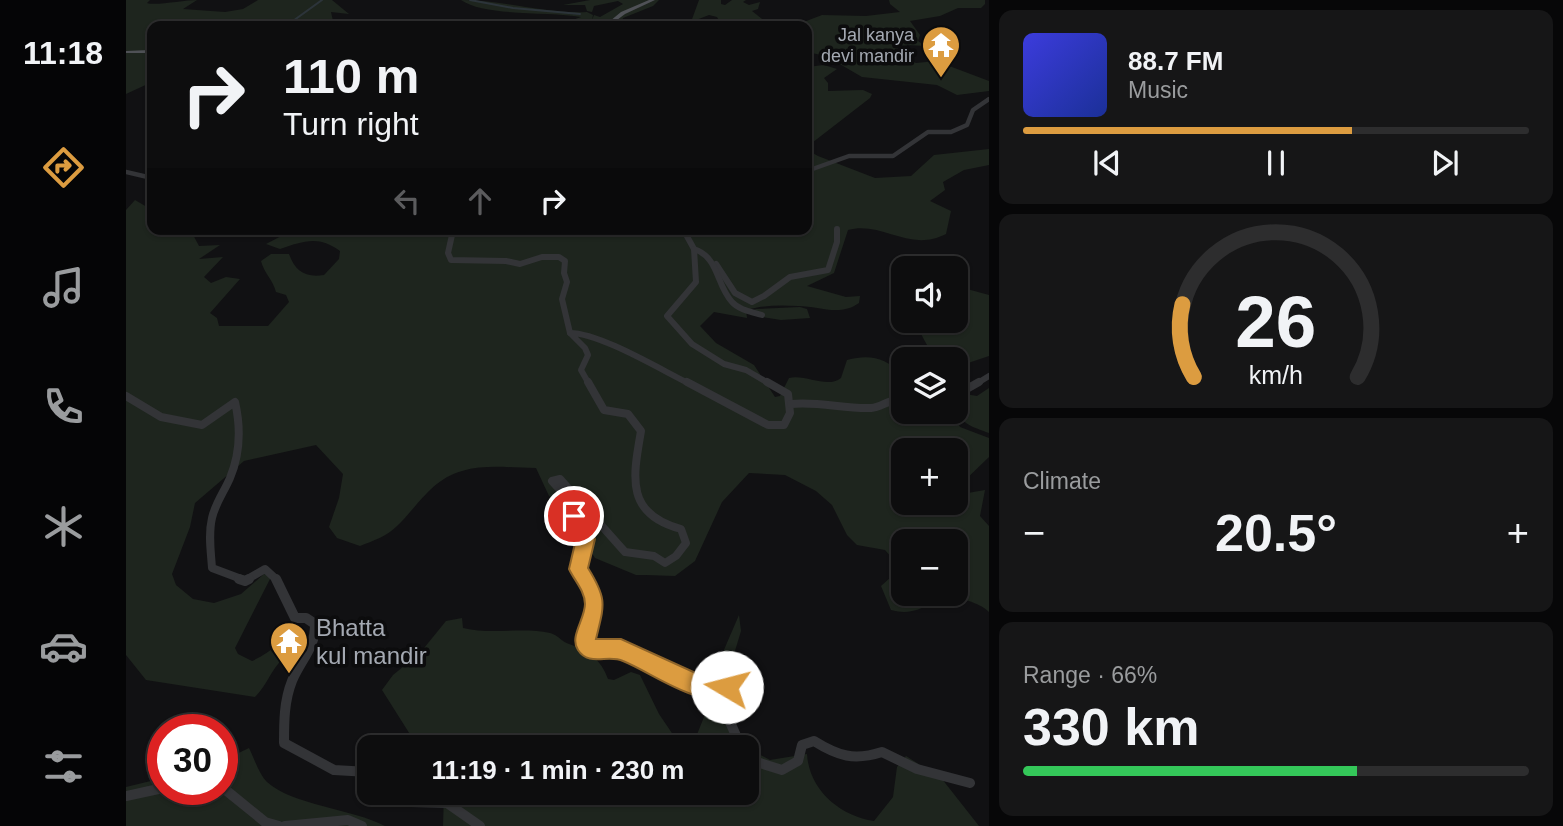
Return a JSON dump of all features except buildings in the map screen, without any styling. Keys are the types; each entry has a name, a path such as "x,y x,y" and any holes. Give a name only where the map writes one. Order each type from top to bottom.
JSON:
{"main road":[{"path":"613,21 623,13 653,0"},
{"path":"126,52 147,51"}],"street":[{"path":"812,169 834,159 871,153 892,156 928,132 951,132 967,125 973,110 989,99"},
{"path":"126,172 147,177"},
{"path":"694,249 701,250 708,257 739,297 754,301 769,295 781,280 800,272 828,270 837,242 837,229"},
{"path":"452,235 448,253 451,260 506,261 520,264 542,257 559,257 565,261 567,282 562,299 570,333 585,348 587,355 581,370 604,410 628,414 641,431 633,480 639,502 662,524 681,529 686,543 676,556 665,563 654,556 625,552 560,479 552,481 572,503 574,516 586,539 578,569 591,589 595,604 584,643 591,650 621,649 699,685 727,687 730,722 736,735"},
{"path":"570,333 580,333 601,341 716,396 768,425 784,425 790,413 788,394 746,370 724,364 692,344 667,316 696,282 694,249 686,235"},
{"path":"708,257 731,301 743,309 762,315"},
{"path":"968,388 989,376"},
{"path":"126,396 161,417 202,425 235,402 241,422 238,452 230,479 217,500 211,524 212,568 245,581 265,569 275,575 281,584 295,618 306,618 315,624 317,632 290,685 284,743 335,772 357,774"},
{"path":"791,404 808,402 873,408 891,398"},
{"path":"759,764 782,769 798,761 802,745 814,741 835,754 857,760 882,751 916,769 970,783"},
{"path":"126,796 147,791"},
{"path":"238,800 265,822 279,826"},
{"path":"449,805 480,826"},
{"path":"285,826 348,820 362,826"}],"shaded area":[{"path":"126,0 150,0 147,3 157,4 197,0 183,9 225,12 243,9 258,0 332,0 349,14 331,12 333,21 147,21 147,84 126,94"},
{"path":"461,0 587,12 593,15 592,20 594,15 600,17 623,4 618,1 594,6 592,12 587,11 585,5 563,5 590,0 659,0 653,6 623,18 622,21 569,21 581,17 501,11"},
{"path":"699,0 721,0 721,4 725,5 732,0 746,0 743,2 749,5 760,2 758,9 752,11 765,21 719,21 717,17 709,15 691,21"},
{"path":"889,0 985,0 981,8 958,8 940,16 910,21 920,35 918,41 925,46 907,45 903,57 916,63 936,61 989,81 989,91 957,95 937,85 862,77 826,56 812,53 812,21 806,21 822,15 866,16 900,12"},
{"path":"824,65 837,69 824,78 828,83 828,91 863,90 872,94 812,143 812,66"},
{"path":"989,149 989,165 964,170 943,182 945,190 930,201 951,211 946,234 920,240 861,228 848,230 834,273 807,286 846,297 860,296 859,303 837,310 806,306 759,307 746,310 747,318 714,312 700,326 716,343 754,365 775,397 780,396 789,378 835,381 841,378 847,360 863,357 877,359 891,365 891,424 958,424 989,438 989,457 968,477 968,438 891,438 891,515 968,515 968,493 985,490 980,516 989,526 989,612 968,601 968,529 891,529 891,557 885,550 857,545 847,535 832,505 816,491 785,475 749,473 722,502 695,561 675,576 636,575 595,558 578,532 571,512 549,496 536,468 480,468 451,475 426,494 393,530 360,546 337,538 329,527 339,498 343,474 316,445 244,461 195,503 190,527 172,574 176,585 193,599 214,603 241,594 264,574 271,577 235,648 238,654 252,661 301,629 305,632 299,642 279,663 255,697 146,680 126,655 126,210 135,200 147,207 147,235 193,235 199,246 220,245 199,259 223,257 204,277 211,283 226,277 240,279 210,313 217,318 219,326 268,326 289,302 286,295 276,292 262,265 261,261 271,254 289,254 294,265 302,272 324,275 339,259 340,251 318,241 280,249 266,244 283,235 812,235 812,153 875,178 911,176 934,155"},
{"path":"968,289 989,295 989,356 968,363 968,347 928,347 920,333 968,333"},
{"path":"756,309 807,309 810,318 781,320 750,315 750,311"},
{"path":"989,388 989,433 968,424 968,394 977,396"},
{"path":"891,577 891,606 926,606 913,611 891,610 881,586"},
{"path":"739,615 741,631 723,698 740,735 697,735 706,712 717,666"},
{"path":"462,618 463,628 474,630 539,631 553,634 593,657 602,666 608,679 614,680 631,672 640,675 659,714 673,735 410,735 382,690 393,675 420,653 446,621"},
{"path":"249,748 264,779 278,790 307,802 357,815 385,826 126,826 126,787 147,782 147,805 238,805 238,753"},
{"path":"759,754 770,760 807,754 809,767 820,790 838,807 849,813 874,821 893,797 897,767 906,756 942,779 979,826 443,826 444,805 759,805"}],"waterway":[{"path":"293,21 322,0"},
{"path":"470,0 513,8 580,14"}],"place":[{"name":"Jal kanya devi mandir","path":"941,79"},
{"name":"Bhatta kul mandir","path":"289,675"}],"route":[{"path":"574,516 586,539 578,569 591,589 595,604 584,643 591,650 621,649 699,685 727,687"}]}
